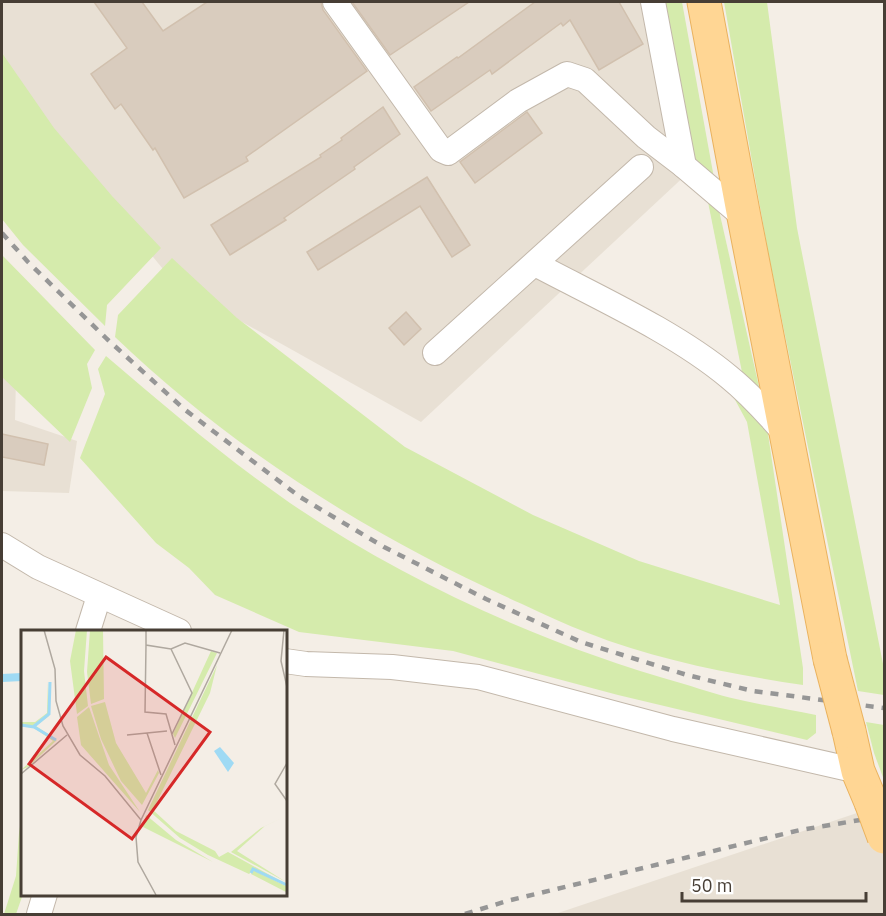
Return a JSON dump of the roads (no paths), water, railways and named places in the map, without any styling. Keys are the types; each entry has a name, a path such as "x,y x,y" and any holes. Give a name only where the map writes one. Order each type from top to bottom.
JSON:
{"main road":[{"path":"704,2 830,659 858,771 885,837"}],"street":[{"path":"335,2 441,150 448,153 518,101 567,74 585,80 646,137 744,217"},
{"path":"652,2 684,166"},
{"path":"435,353 641,167"},
{"path":"535,264 674,339 727,375 763,408 788,437"},
{"path":"2,544 38,567 177,630"},
{"path":"88,630 99,596"},
{"path":"286,661 392,667 478,677 673,729 858,771"},
{"path":"39,915 45,895"}],"waterway":[{"path":"2,678 21,677"}],"railway":[{"path":"2,233 28,262 107,339 184,409 300,497 384,547 486,599 581,642 687,675 753,691 884,708"},
{"path":"465,914 507,901 800,830 884,816"}]}
